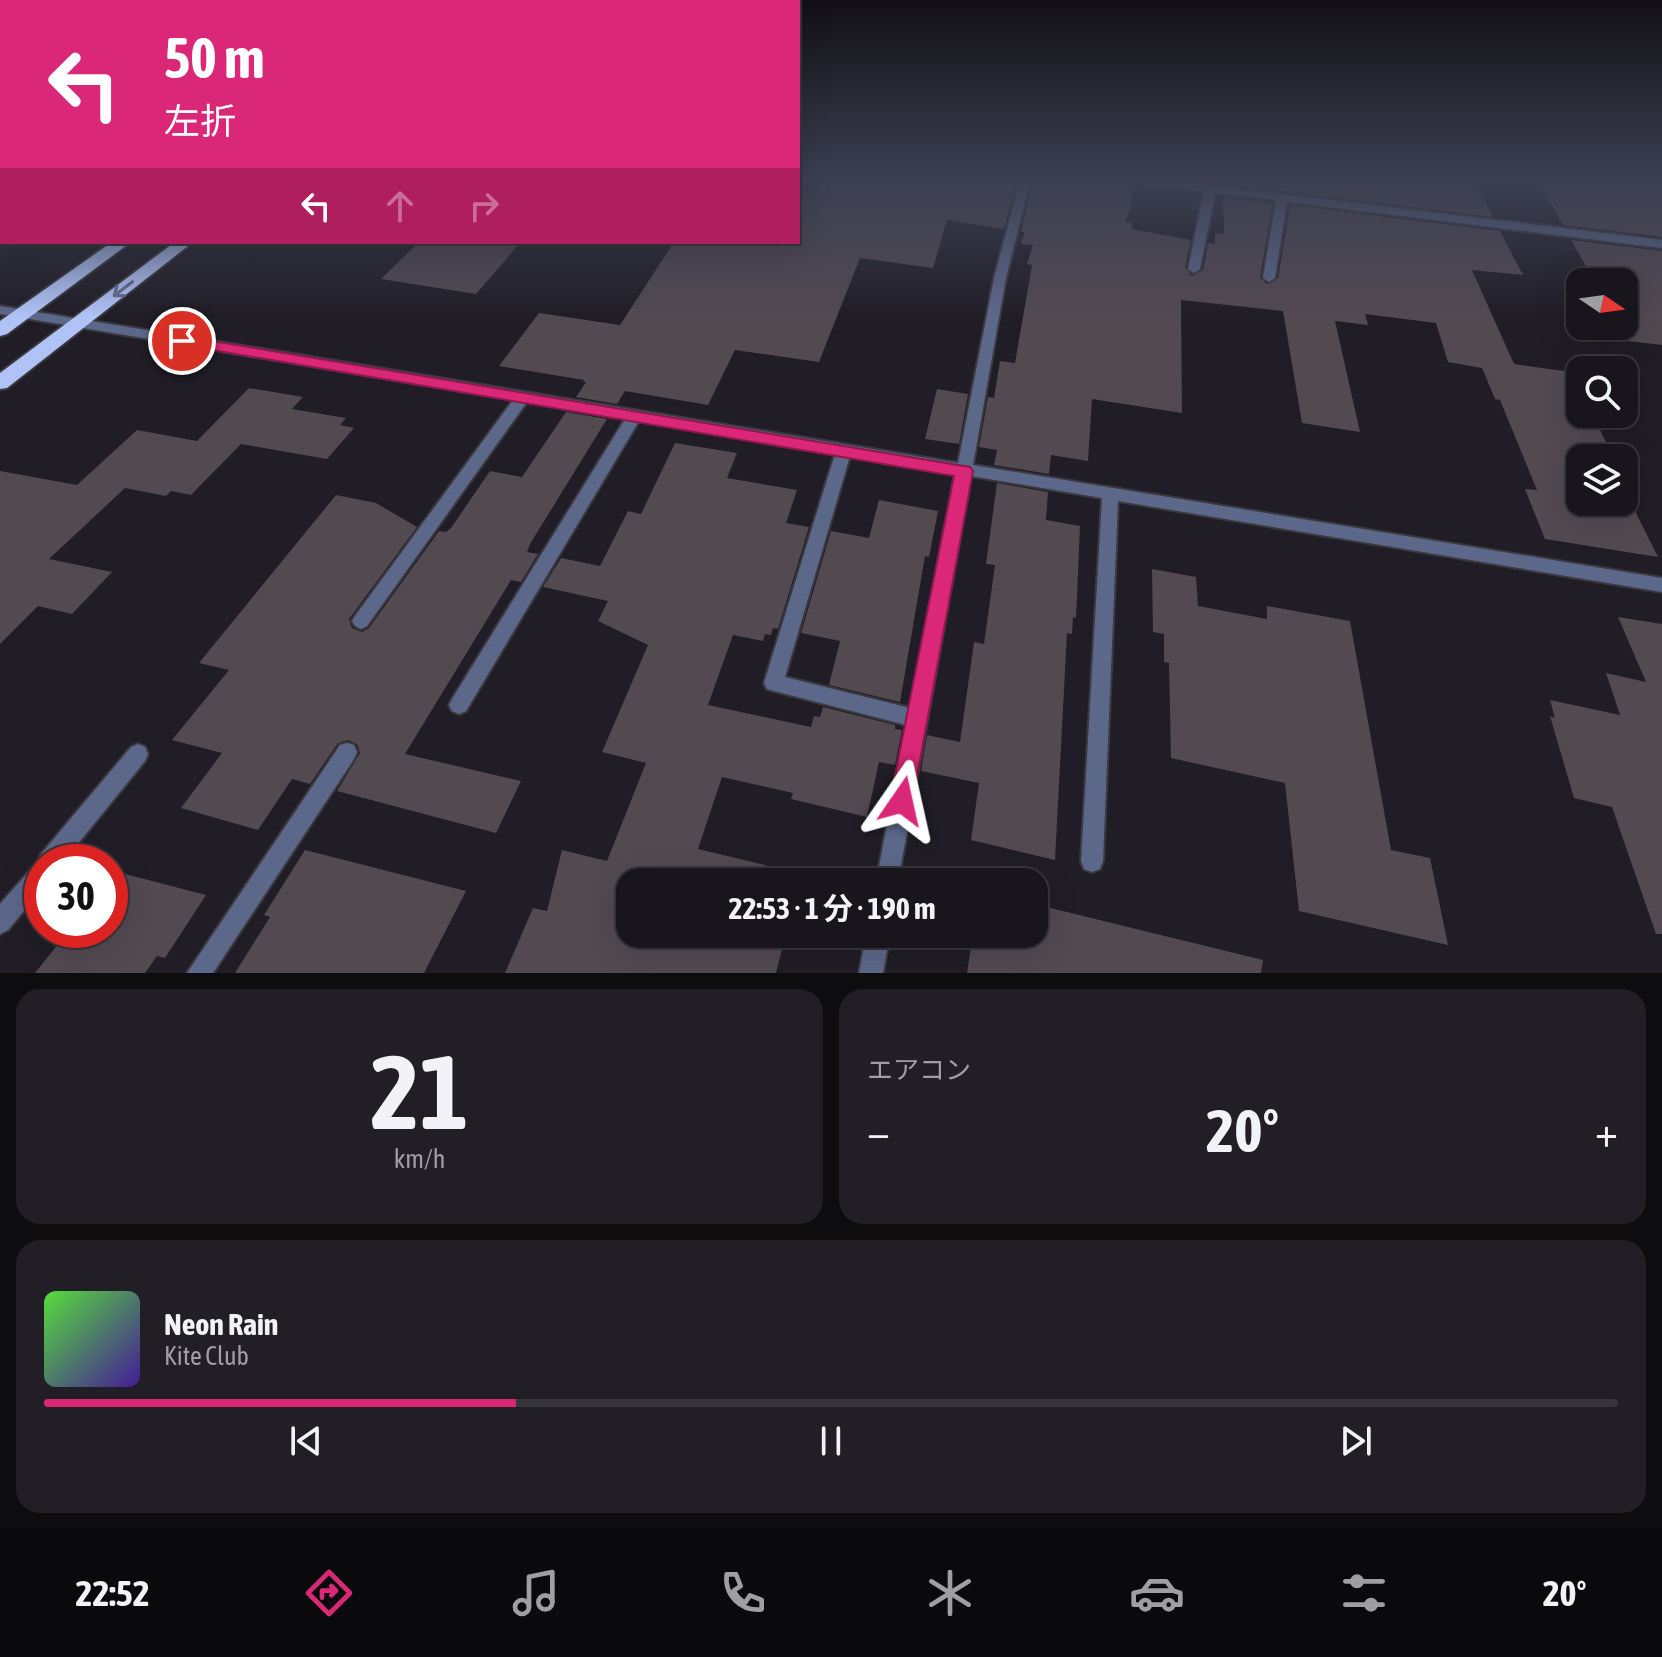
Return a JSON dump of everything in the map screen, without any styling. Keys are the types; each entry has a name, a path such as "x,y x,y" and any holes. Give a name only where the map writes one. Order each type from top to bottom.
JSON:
{"highway":[{"path":"0,330 120,244"},
{"path":"0,383 182,244"}],"street":[{"path":"890,868 1000,278 1013,226"},
{"path":"1194,269 1203,226"},
{"path":"1269,278 1277,226"},
{"path":"1520,226 1662,244"},
{"path":"0,310 1662,585"},
{"path":"361,621 522,398"},
{"path":"459,705 634,416"},
{"path":"844,451 774,683 918,719"},
{"path":"1092,861 1110,495"},
{"path":"199,973 347,752"},
{"path":"64,844 138,754"},
{"path":"0,922 24,893"},
{"path":"871,973 875,948"}],"building":[{"path":"800,226 945,226 933,268 860,258 819,362 735,350 708,405 625,391 617,404 576,397 586,382 584,380 499,366 539,313 620,325 673,244 800,244"},
{"path":"1022,226 1131,226 1131,229 1191,240 1185,268 1192,276 1203,270 1208,243 1215,244 1215,233 1224,234 1224,226 1269,226 1260,278 1267,284 1278,278 1286,226 1463,226 1500,231 1523,275 1472,270 1514,364 1566,371 1566,428 1599,428 1607,444 1566,444 1566,516 1638,516 1658,557 1545,539 1525,489 1537,490 1500,400 1495,399 1482,368 1448,362 1436,323 1365,314 1368,325 1335,321 1360,432 1302,423 1283,311 1181,300 1182,413 1092,399 1088,461 1051,455 1049,474 994,465 997,450 979,447 988,397 994,398 1000,361 1015,363 1032,265 1027,264 1033,245 1021,244 1025,232 1021,232"},
{"path":"1575,226 1662,226 1662,237"},
{"path":"1571,240 1662,251 1662,345 1627,340 1638,340 1638,268 1587,268"},
{"path":"417,244 519,244 476,294 381,279"},
{"path":"249,388 303,397 292,409 346,418 340,425 354,428 327,459 241,444 191,495 171,491 166,496 125,488 49,559 112,572 72,614 38,606 0,644 0,471 77,485 137,430 197,441"},
{"path":"937,389 968,394 959,444 925,439"},
{"path":"566,412 607,419 530,544 527,552 538,554 521,582 511,580 405,754 521,781 496,833 337,791 360,753 357,744 348,740 338,743 310,784 292,779 258,830 181,808 222,753 172,740 229,670 199,663 336,495 376,503 417,527 349,619 352,628 362,632 369,628 439,531 446,532 451,528 490,471 522,477"},
{"path":"675,443 737,453 727,478 797,490 786,523 809,527 778,629 773,628 771,635 765,634 763,641 733,635 708,705 811,727 814,716 820,717 823,707 895,725 895,729 902,730 895,765 879,762 867,817 791,799 793,793 722,777 698,849 777,868 616,868 616,948 782,948 776,973 505,973 533,908 547,911 562,850 607,861 646,763 602,752 648,645 598,621 608,601 543,587 561,558 600,566 628,511 641,514"},
{"path":"997,483 1048,492 1046,520 1080,526 1076,618 1073,617 1072,634 1067,633 1055,860 971,840 979,783 921,771 927,735 960,742 974,642 984,644 995,565 986,564"},
{"path":"879,500 938,511 929,557 925,556 900,702 829,685 840,641 801,633 831,531 869,538"},
{"path":"1152,569 1196,577 1198,606 1267,619 1267,606 1350,621 1391,850 1430,858 1448,945 1299,911 1285,783 1171,758 1169,663 1164,662 1164,634 1153,632"},
{"path":"1618,617 1662,624 1662,934 1656,934 1612,807 1574,798 1550,716 1555,718 1550,700 1620,715 1606,673 1646,682"},
{"path":"305,850 466,891 424,973 235,973 270,917 264,915"},
{"path":"128,875 206,895 165,958 157,956 145,973 35,973 55,948 128,948"},
{"path":"1048,907 1263,960 1261,973 967,973 971,948 1048,948"}],"route":[{"path":"182,341 964,471 902,801"}]}
